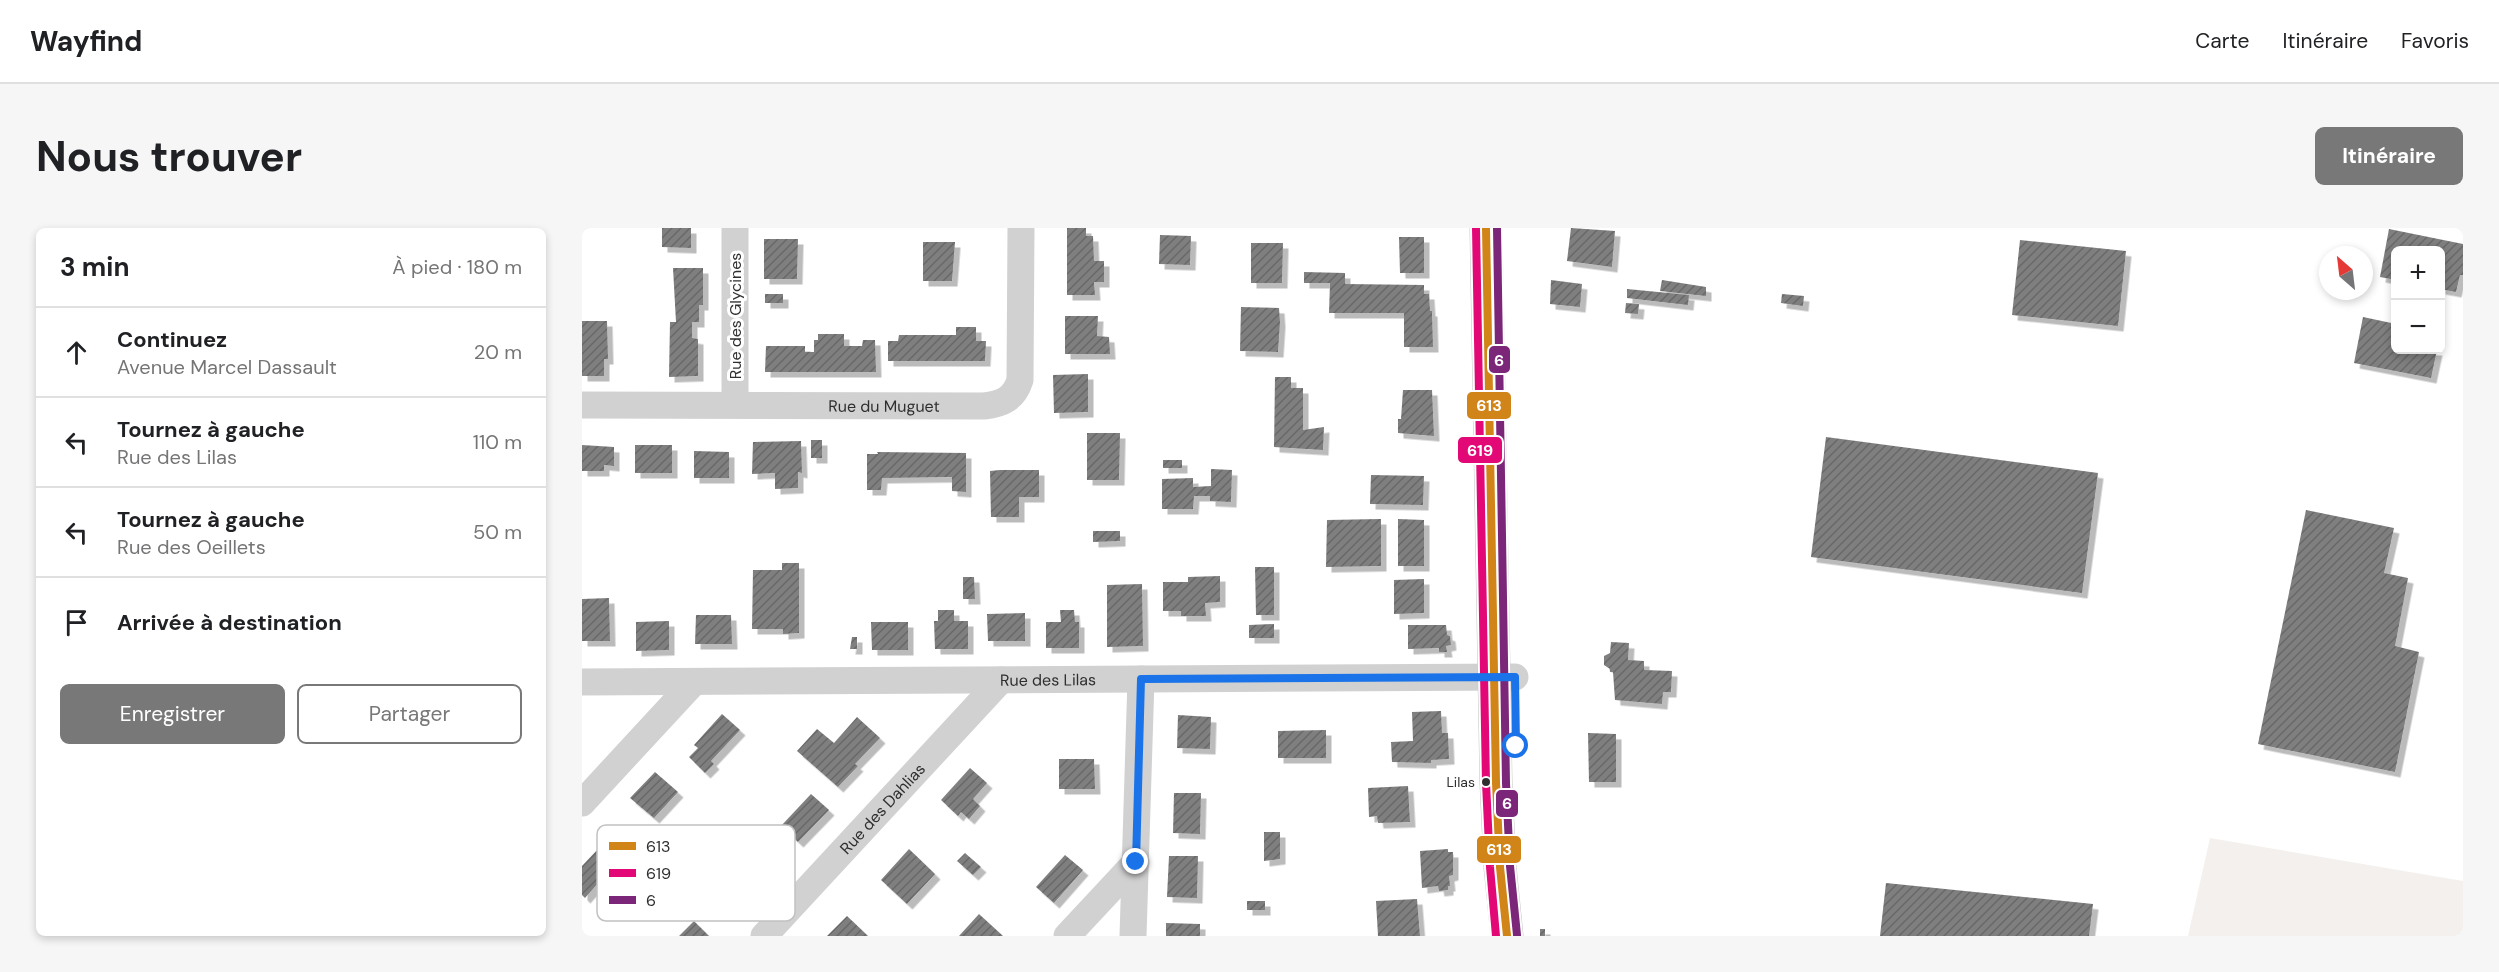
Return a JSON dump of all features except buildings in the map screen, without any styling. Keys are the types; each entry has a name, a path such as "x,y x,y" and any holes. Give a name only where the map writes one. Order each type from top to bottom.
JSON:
{"main road":[{"path":"1486,228 1504,677"},
{"path":"1504,228 1504,677 1498,851 1508,936"}],"street":[{"name":"Rue des Glycines","path":"735,228 735,404"},
{"name":"Rue du Muguet","path":"582,405 984,406 1008,399 1018,388 1020,372 1021,228"},
{"name":"Rue des Lilas","path":"582,682 1504,677"},
{"path":"1133,936 1141,679"},
{"name":"Rue des Dahlias","path":"795,903 1001,680"},
{"path":"582,804 694,681"},
{"path":"1067,936 1136,862"},
{"name":"Rue des Dahlias","path":"764,936 778,921"}],"shaded area":[{"path":"2210,838 2463,881 2463,936 2188,936"}],"transit line":[{"name":"619","path":"1476,228 1486,783 1496,936"},
{"name":"613","path":"1486,228 1496,783 1500,867 1507,936"},
{"name":"6","path":"1497,228 1506,783 1510,866 1517,935"}],"place":[{"name":"Lilas","path":"1486,782"}],"route":[{"path":"1136,862 1141,679 1515,677 1516,746"}]}
